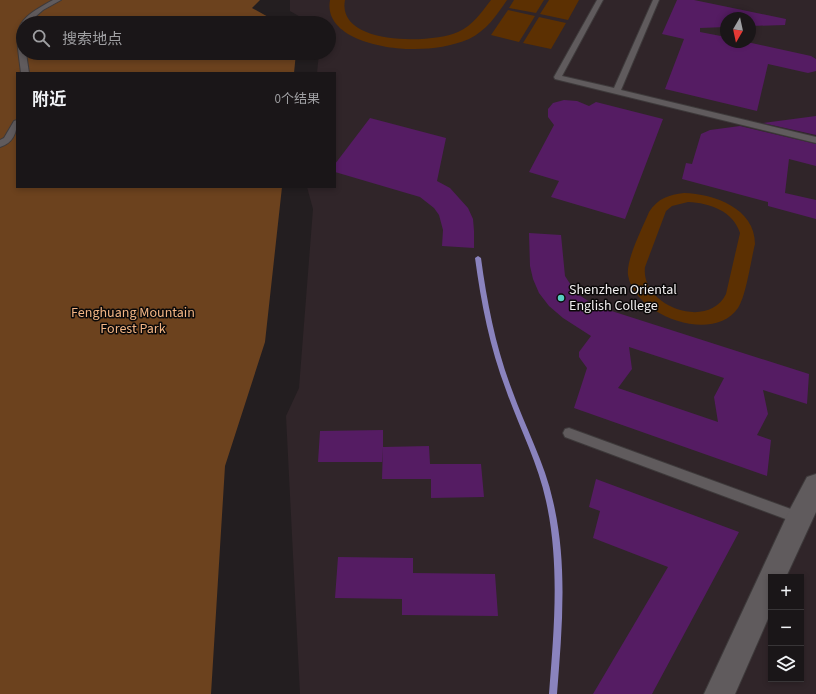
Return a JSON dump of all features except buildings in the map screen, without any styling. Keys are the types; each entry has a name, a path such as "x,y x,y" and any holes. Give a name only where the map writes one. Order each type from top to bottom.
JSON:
{"street":[{"path":"773,574 799,518 816,486"},
{"path":"719,694 768,587"}],"lane":[{"path":"31,16 41,8 58,0"},
{"path":"600,0 558,77 816,140"},
{"path":"616,92 656,0"},
{"path":"23,60 25,72"},
{"path":"0,144 6,140 16,125"},
{"path":"569,434 799,518"}],"shaded area":[{"name":"Shenzhen Oriental English College","path":"290,0 816,0 816,694 300,694 286,416 299,388 313,209 307,188 336,188 336,72 317,72 318,60 336,60 336,16 299,16 290,11"},
{"path":"330,0 345,0 346,15 355,26 370,34 388,38 428,39 445,36 463,29 480,14 491,0 507,0 486,27 469,39 456,44 429,48 403,49 359,40 346,33 336,24 336,16 332,16 330,13"},
{"path":"514,0 544,0 536,13 509,8"},
{"path":"549,0 579,0 568,20 540,14"},
{"path":"508,10 535,16 519,42 491,35"},
{"path":"539,17 566,23 551,49 523,43"},
{"path":"684,193 708,196 731,205 748,221 753,232 755,244 746,287 741,302 738,308 726,319 711,324 694,324 676,320 659,313 644,302 633,289 628,275 632,252 652,207 664,198","holes":["688,202 712,206 726,214 737,225 740,233 726,294 717,305 705,311 691,312 677,309 664,302 653,293 646,281 645,267 666,211 672,206"]}],"green space":[{"name":"Fenghuang Mountain Forest Park","path":"0,0 260,0 252,8 266,16 16,16 16,60 295,60 294,72 16,72 16,188 282,188 265,342 225,466 211,694 0,694"}],"waterway":[{"path":"478,258 487,315 502,370 543,477 550,501 557,549 559,597 553,694"}],"place":[{"name":"Shenzhen Oriental English College","path":"561,298"}]}
